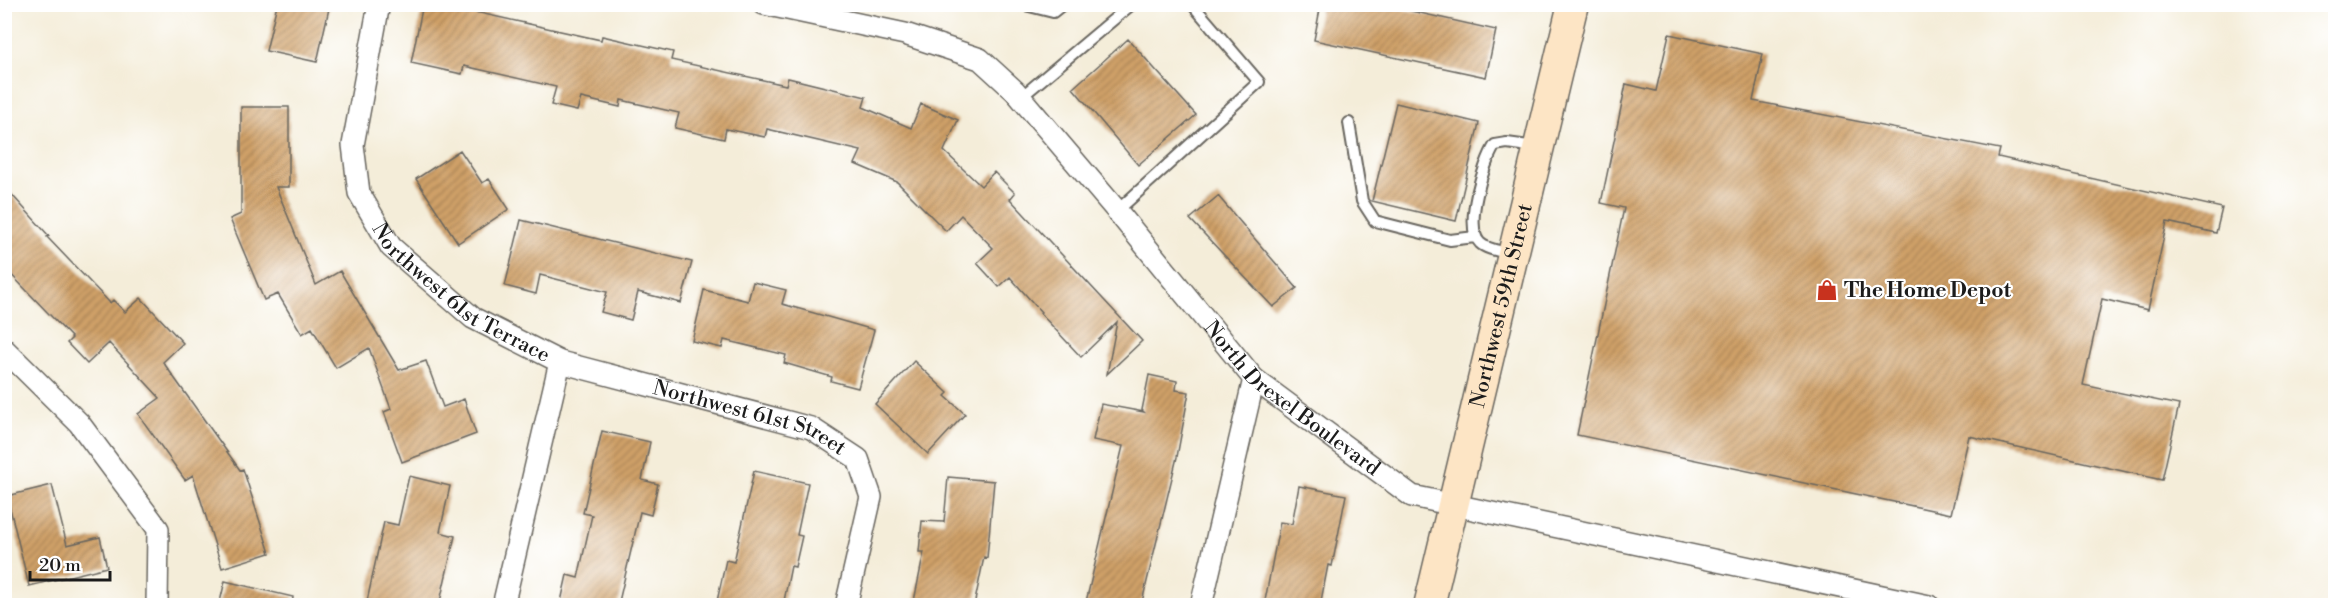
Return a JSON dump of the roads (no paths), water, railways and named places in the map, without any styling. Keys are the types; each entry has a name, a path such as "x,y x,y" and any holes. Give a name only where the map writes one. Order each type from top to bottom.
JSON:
{"street":[{"name":"Northwest 61st Terrace","path":"378,4 353,146 358,193 391,247 473,318 560,362 503,606"},
{"name":"North Drexel Boulevard","path":"764,4 905,34 980,59 1020,98 1117,211 1254,379 1412,496 1929,606"},
{"name":"Northwest 59th Street","path":"1430,606 1573,4"},
{"path":"4,349 79,423 158,529 157,606"},
{"name":"Northwest 61st Street","path":"560,362 811,428 858,459 871,497 846,606"},
{"path":"1201,606 1254,379"}],"lane":[{"path":"1021,4 1053,12 1063,4"},
{"path":"1020,98 1132,4"},
{"path":"1117,211 1259,82 1192,4"},
{"path":"1349,123 1362,201 1374,221 1450,240 1475,237"},
{"path":"1515,255 1482,245 1475,237 1472,222 1486,158 1495,145 1507,143 1540,148"}],"place":[{"name":"The Home Depot","path":"1827,290"}]}
